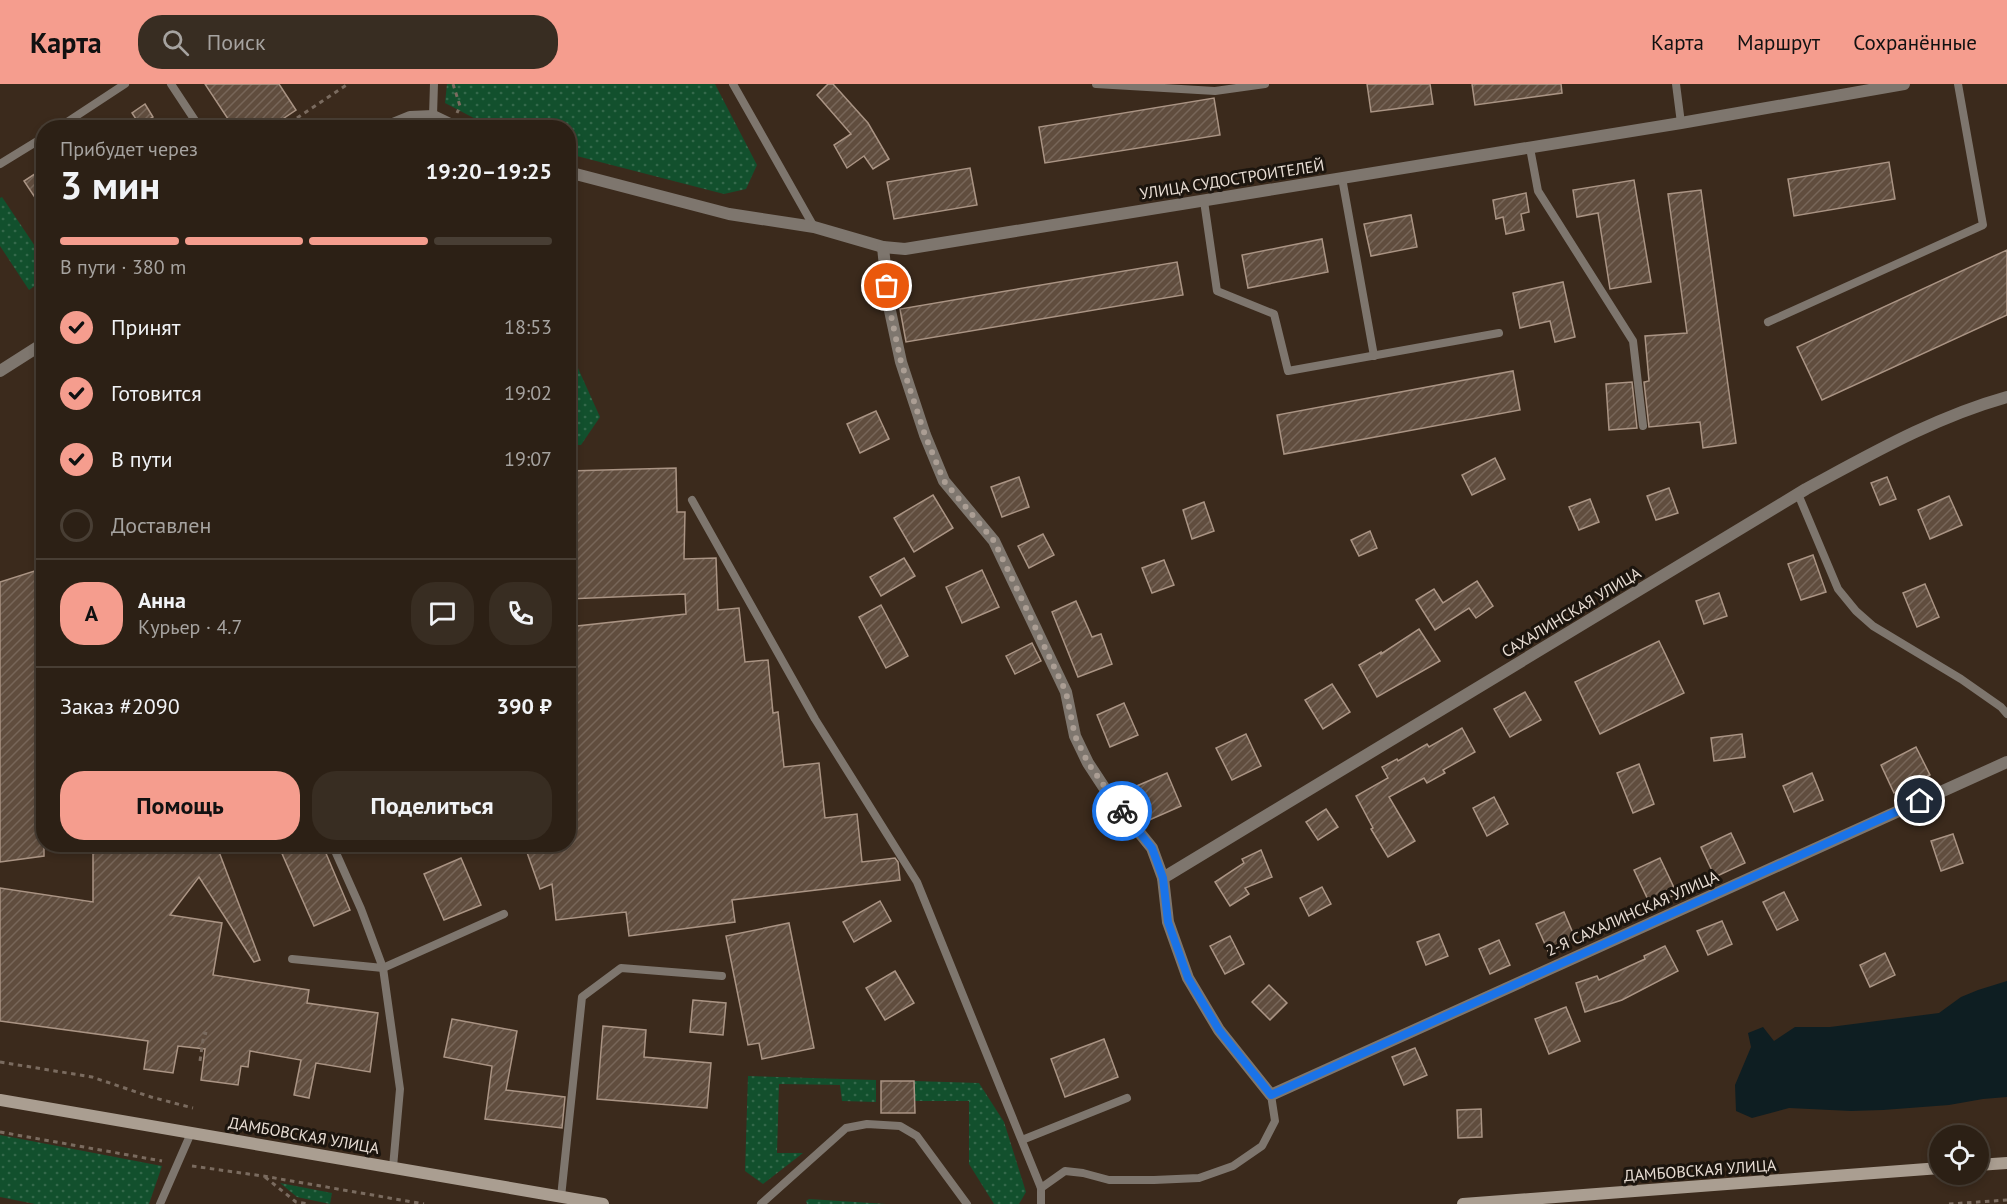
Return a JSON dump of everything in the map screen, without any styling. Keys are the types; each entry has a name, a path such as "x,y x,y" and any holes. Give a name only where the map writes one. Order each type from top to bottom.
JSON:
{"main road":[{"name":"ДАМБОВСКАЯ УЛИЦА","path":"0,1100 603,1204"},
{"path":"1989,1165 2007,1163"},
{"name":"ДАМБОВСКАЯ УЛИЦА","path":"1463,1204 1929,1169"}],"street":[{"name":"УЛИЦА СУДОСТРОИТЕЛЕЙ","path":"576,174 729,214 814,227 883,247 905,249 1530,148 1905,84"},
{"path":"403,120 410,117 434,116 442,120"},
{"path":"883,247 889,306 901,362 925,435 944,481 994,541 1066,692 1075,736 1088,763 1109,795 1152,848 1163,878 1168,922 1188,978 1219,1030 1271,1095"},
{"path":"0,370 36,348"},
{"name":"САХАЛИНСКАЯ УЛИЦА","path":"1163,878 1798,494 1905,436 1972,407 2007,397"},
{"name":"2-Я САХАЛИНСКАЯ УЛИЦА","path":"1271,1095 2007,762"}],"lane":[{"path":"70,120 125,84"},
{"path":"171,84 195,120"},
{"path":"434,84 434,116"},
{"path":"733,84 814,227"},
{"path":"1096,84 1214,87 1265,84"},
{"path":"1676,84 1681,123"},
{"path":"1768,322 1983,225 1958,84"},
{"path":"0,164 36,142"},
{"path":"1530,148 1538,191 1633,340 1643,426"},
{"path":"1342,178 1374,356"},
{"path":"1204,201 1217,291 1274,314 1288,371 1499,333"},
{"path":"1798,494 1838,589 1856,611 1873,626 1961,679 2001,707 2007,714"},
{"path":"692,500 814,719 917,882 1041,1188 1041,1204"},
{"path":"336,852 383,968 400,1089 393,1167"},
{"path":"292,959 383,968 504,914"},
{"path":"561,1197 582,997 621,968 722,976"},
{"path":"1041,1188 1065,1171 1109,1180 1154,1180 1199,1178 1233,1166 1262,1146 1275,1121 1271,1095"},
{"path":"1022,1140 1127,1098"},
{"path":"761,1204 846,1128 867,1124 900,1126 917,1136 967,1204"},
{"path":"160,1204 191,1133"}],"path":[{"path":"294,120 348,84"},
{"path":"453,84 460,106 456,120"},
{"path":"200,1061 204,1033 208,1034"},
{"path":"0,1062 92,1077 193,1108"},
{"path":"0,1132 162,1161"},
{"path":"192,1166 424,1204"},
{"path":"263,1176 296,1202 309,1204"},
{"path":"1949,1204 2007,1200"}],"green space":[{"path":"447,84 715,84 757,165 746,189 724,194 576,156 576,120 478,120 445,103"},
{"path":"2,197 36,248 36,285 29,290 0,246 0,198"},
{"path":"576,364 600,417 581,445 576,445"},
{"path":"748,1076 876,1080 876,1102 842,1101 840,1085 779,1084 777,1153 803,1153 763,1184 745,1171"},
{"path":"914,1081 979,1083 1004,1122 1026,1192 1019,1204 994,1204 969,1164 969,1101 915,1101"},
{"path":"0,1135 162,1166 149,1204 35,1204 0,1197"},
{"path":"280,1183 332,1193 330,1204 297,1197"},
{"path":"809,1199 886,1204 807,1204 806,1201"}],"shaded area":[{"path":"2007,981 2007,1097 1949,1105 1883,1110 1789,1108 1752,1118 1736,1111 1735,1085 1751,1047 1748,1033 1763,1027 1774,1041 1795,1027 1830,1027 1939,1013 1961,997"}],"building":[{"path":"205,84 279,84 296,110 281,120 229,120"},
{"path":"828,84 833,84 868,123 889,159 873,169 864,156 847,168 834,145 851,134 817,95"},
{"path":"1367,84 1430,84 1433,104 1371,112"},
{"path":"1472,84 1561,84 1562,93 1475,105"},
{"path":"1214,98 1220,135 1045,163 1039,127"},
{"path":"145,104 153,117 148,120 137,120 132,113"},
{"path":"1889,162 1895,199 1794,216 1788,179"},
{"path":"970,168 977,205 894,219 887,182"},
{"path":"36,173 36,199 24,181"},
{"path":"1634,180 1651,282 1610,289 1598,213 1577,217 1573,190"},
{"path":"1701,190 1736,443 1703,448 1700,422 1649,427 1644,382 1649,381 1645,336 1687,333 1668,194"},
{"path":"1526,193 1529,212 1521,214 1524,230 1506,234 1503,217 1496,219 1493,200"},
{"path":"1411,215 1417,247 1371,256 1364,224"},
{"path":"1322,239 1328,272 1248,288 1242,255"},
{"path":"2007,250 2007,315 1822,400 1797,347"},
{"path":"1177,262 1183,295 906,342 900,309"},
{"path":"1563,282 1575,337 1555,342 1550,321 1520,328 1513,293"},
{"path":"1513,371 1520,410 1284,454 1277,415"},
{"path":"1632,382 1637,428 1609,430 1606,384"},
{"path":"876,411 889,439 860,453 847,424"},
{"path":"1495,458 1505,479 1472,495 1462,475"},
{"path":"676,468 677,512 685,512 684,559 716,558 718,610 739,608 745,662 768,660 773,713 778,712 784,767 819,763 825,818 857,814 862,862 895,858 898,862 900,880 732,900 735,922 629,936 626,912 556,920 552,884 540,889 527,852 576,852 576,626 686,614 685,594 576,599 576,471"},
{"path":"1019,477 1029,507 1002,517 991,487"},
{"path":"1887,477 1896,499 1880,505 1871,483"},
{"path":"1669,488 1678,513 1656,520 1647,496"},
{"path":"933,495 953,528 914,552 894,518"},
{"path":"1949,496 1962,525 1930,539 1918,510"},
{"path":"1590,499 1599,522 1579,530 1569,507"},
{"path":"1204,502 1214,531 1192,539 1183,510"},
{"path":"1370,531 1377,548 1359,556 1351,540"},
{"path":"1043,534 1054,555 1029,568 1018,546"},
{"path":"1813,555 1826,592 1801,600 1788,564"},
{"path":"904,558 915,576 881,596 870,577"},
{"path":"1164,560 1174,585 1152,593 1142,568"},
{"path":"982,570 999,607 962,623 946,587"},
{"path":"36,571 36,852 44,852 44,856 0,862 0,582"},
{"path":"1477,581 1493,606 1476,618 1469,608 1435,630 1416,600 1434,589 1443,603"},
{"path":"1925,584 1939,617 1917,627 1903,593"},
{"path":"1719,593 1727,616 1704,624 1696,601"},
{"path":"1076,601 1092,637 1101,634 1112,664 1078,677 1052,612"},
{"path":"881,605 908,656 886,668 859,617"},
{"path":"1419,629 1440,661 1377,697 1359,665 1381,652 1381,654"},
{"path":"1659,641 1684,693 1600,734 1575,682"},
{"path":"1032,643 1041,661 1015,674 1006,656"},
{"path":"1332,684 1350,712 1323,729 1305,700"},
{"path":"1525,692 1541,720 1510,737 1494,709"},
{"path":"1124,703 1138,735 1110,747 1097,715"},
{"path":"1462,728 1475,752 1443,770 1445,773 1427,783 1424,778 1389,797 1415,841 1388,857 1371,829 1373,828 1356,796 1388,778 1382,767 1397,759 1398,761 1427,744 1429,747"},
{"path":"1246,734 1261,766 1232,780 1216,748"},
{"path":"1742,734 1745,757 1714,761 1711,738"},
{"path":"1916,747 1930,775 1894,793 1881,765"},
{"path":"1639,764 1654,804 1633,813 1617,773"},
{"path":"1167,773 1181,806 1147,821 1132,788"},
{"path":"1812,773 1823,800 1794,812 1783,786"},
{"path":"1494,797 1508,824 1487,836 1473,808"},
{"path":"1326,809 1338,827 1318,840 1306,822"},
{"path":"1731,833 1745,863 1715,877 1701,847"},
{"path":"1953,834 1963,863 1941,871 1931,841"},
{"path":"1261,850 1272,877 1245,888 1249,894 1230,906 1215,882 1244,863 1242,859"},
{"path":"93,852 219,852 260,960 254,962 199,877 170,915 222,923 213,975 309,990 307,1003 378,1013 370,1072 316,1063 309,1098 294,1095 301,1060 250,1051 248,1067 241,1066 238,1085 201,1080 205,1049 178,1046 173,1073 144,1069 148,1041 0,1021 0,888 93,902"},
{"path":"281,852 325,852 350,910 314,926"},
{"path":"461,858 481,905 444,920 424,874"},
{"path":"1660,858 1677,894 1651,906 1634,870"},
{"path":"1322,887 1331,904 1309,916 1300,898"},
{"path":"1784,892 1798,920 1777,930 1763,902"},
{"path":"880,901 891,921 854,942 843,922"},
{"path":"1564,912 1575,938 1548,951 1536,924"},
{"path":"1722,921 1732,944 1708,955 1697,931"},
{"path":"789,923 814,1048 762,1059 759,1043 748,1045 726,936"},
{"path":"1439,934 1448,956 1426,965 1417,942"},
{"path":"1230,936 1244,964 1225,974 1210,946"},
{"path":"1499,940 1510,965 1490,974 1479,949"},
{"path":"1665,946 1678,971 1622,1000 1585,1012 1576,983 1597,976 1599,980 1645,959 1644,956"},
{"path":"1885,953 1895,975 1870,987 1860,965"},
{"path":"895,971 914,1003 885,1020 866,988"},
{"path":"1269,985 1287,1003 1270,1020 1252,1002"},
{"path":"693,1000 726,1003 723,1035 690,1032"},
{"path":"1566,1007 1580,1041 1549,1054 1535,1019"},
{"path":"452,1019 517,1031 506,1090 565,1097 562,1128 485,1119 492,1066 444,1057"},
{"path":"603,1026 646,1030 644,1057 711,1063 707,1108 597,1099"},
{"path":"1104,1039 1118,1077 1065,1097 1051,1059"},
{"path":"1415,1048 1427,1075 1404,1085 1392,1057"},
{"path":"881,1081 914,1081 915,1113 881,1113"},
{"path":"1481,1109 1482,1137 1458,1138 1457,1110"}],"way so far":[{"path":"887,286 901,362 925,435 944,481 994,541 1066,692 1075,736 1088,763 1122,811"}],"route":[{"path":"1122,811 1152,848 1163,878 1168,922 1188,978 1219,1030 1271,1095 1920,801"}]}
